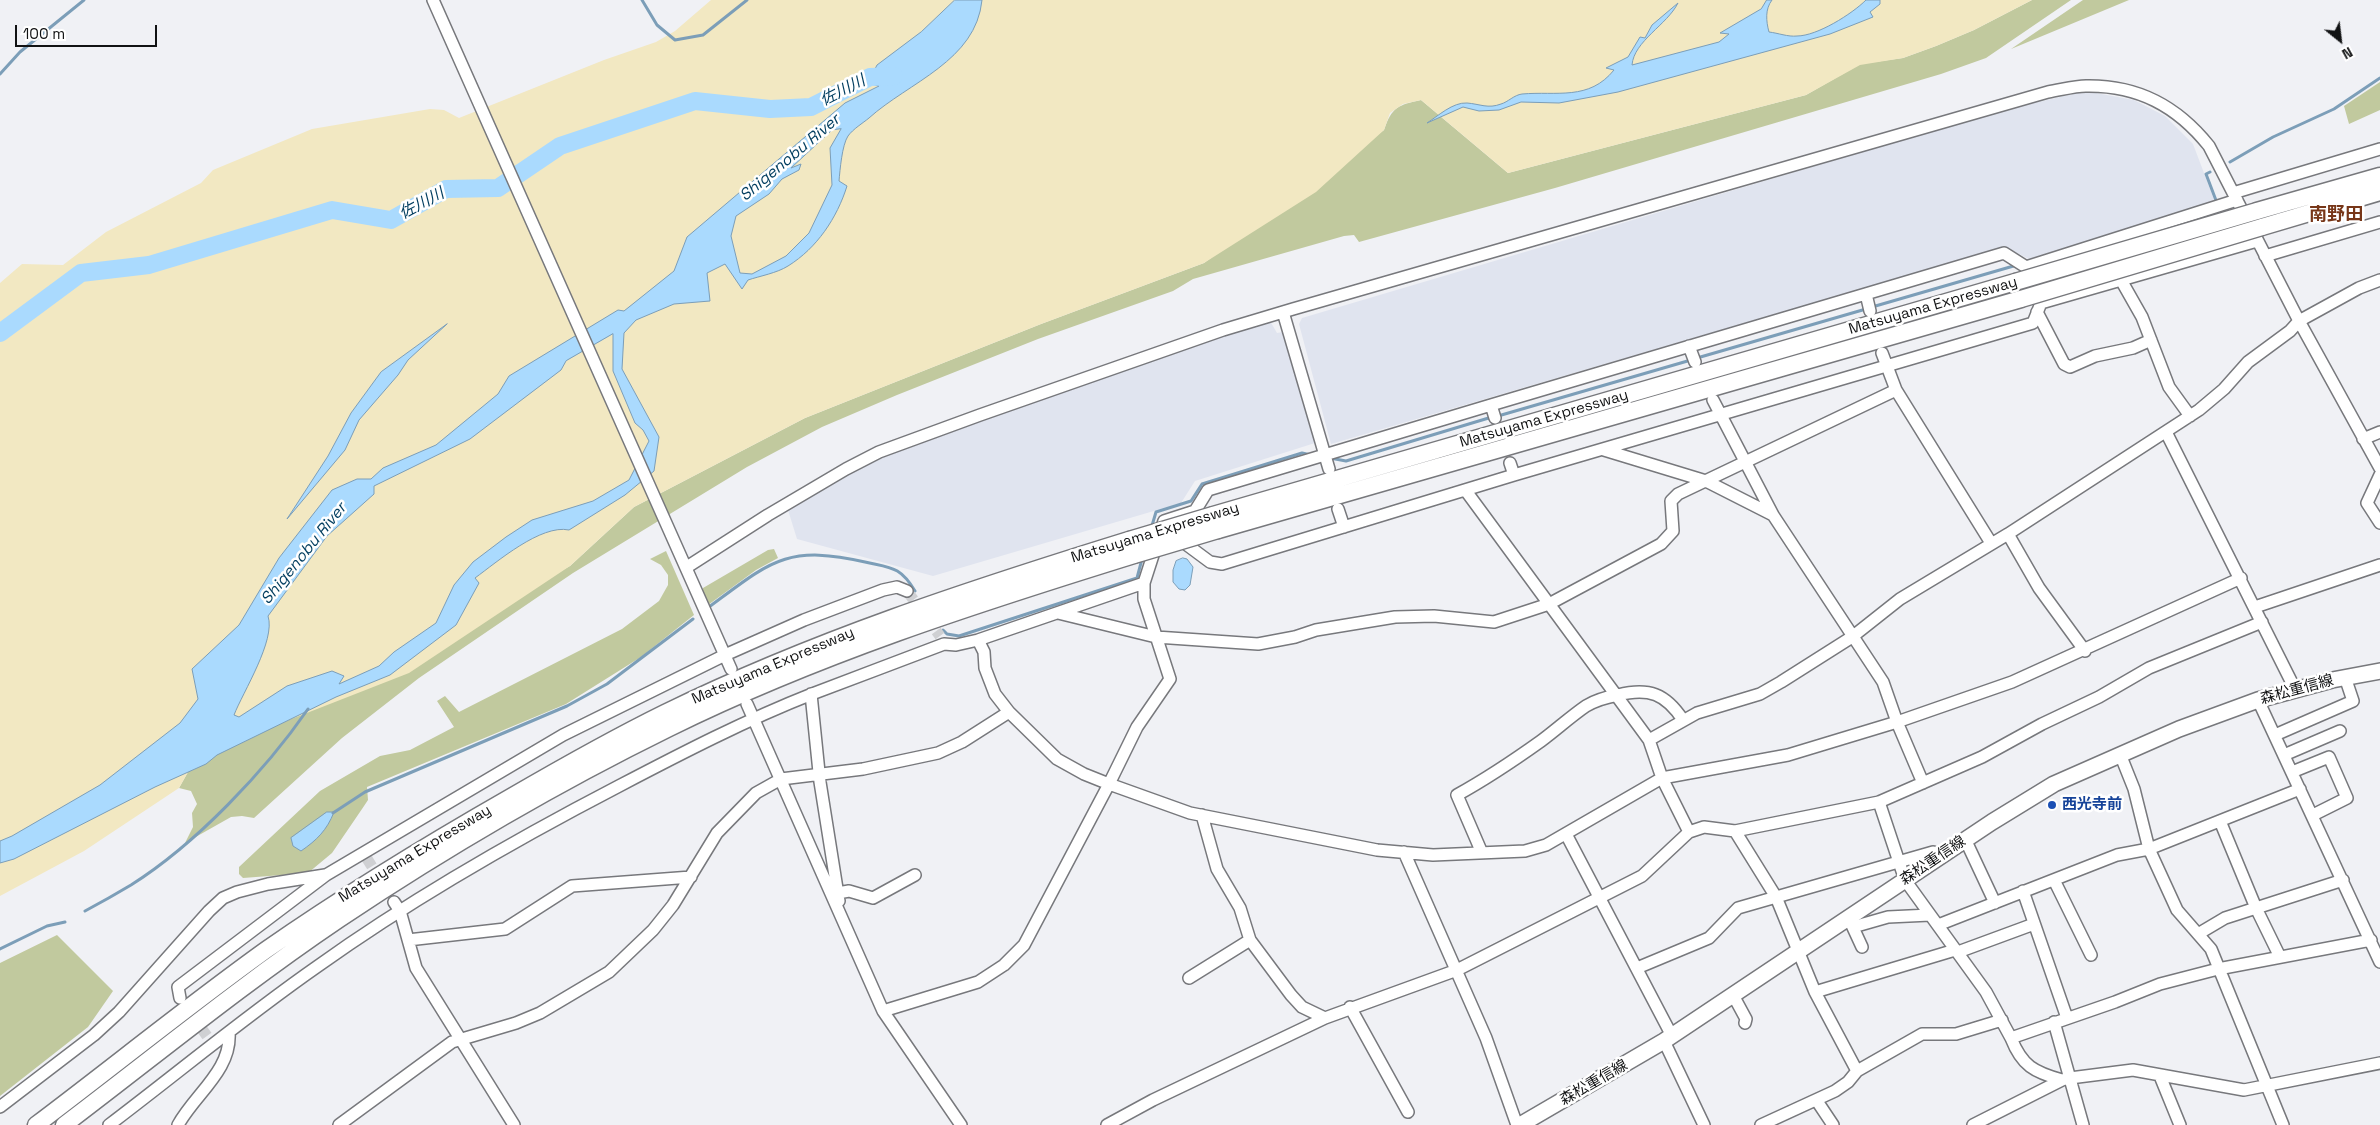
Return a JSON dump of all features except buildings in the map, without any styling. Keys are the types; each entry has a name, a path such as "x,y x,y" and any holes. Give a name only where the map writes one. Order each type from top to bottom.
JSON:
{"highway":[{"name":"Matsuyama Expressway","path":"1215,523 2015,282 2380,176"},
{"name":"Matsuyama Expressway","path":"36,1125 263,953 330,906 401,861 575,760 673,709 756,671 855,630 953,595 2260,234 2380,192"},
{"name":"Matsuyama Expressway","path":"64,1125 271,968 339,920 410,874 582,773 671,727 859,647 1132,547"}],"main road":[{"name":"森松重信線","path":"1518,1125 1668,1038 1799,950 1851,922 1905,880 1965,839 2054,784 2120,754 2258,700 2295,689 2380,672"}],"street":[{"path":"433,0 731,669"},
{"path":"686,567 768,515 846,469 879,452 1167,350 1283,312 2048,92 2084,86 2113,87 2142,94 2179,115 2193,127 2209,146 2235,196 2260,234 2265,256 2380,468"},
{"path":"883,1011 978,982 1004,965 1024,945 1137,727 1170,679 1144,599 1144,583 1164,521 1195,511 1208,490 2004,253 2026,267 2380,149"},
{"path":"2265,256 2380,222"},
{"path":"1159,536 1179,539 1210,562 1222,564 1514,475 2033,323 2041,303 2121,280 2260,234"},
{"path":"2121,280 2142,317 2169,387 2190,416"},
{"path":"1649,740 1697,713 1760,694 1852,637 1900,599 2008,534 2190,416 2214,398 2248,362 2290,331 2299,321 2359,288 2380,280"},
{"path":"1866,294 1870,311"},
{"path":"1283,312 1329,469"},
{"path":"2037,312 2064,364 2070,367 2095,356 2133,348 2151,340"},
{"path":"1690,346 1695,362"},
{"path":"1882,352 1896,390 1991,543"},
{"path":"1058,612 1156,637 1258,644 1295,637 1316,630 1394,617 1434,616 1494,622 1549,604 1661,544 1673,531 1670,501 1678,494 1896,390"},
{"path":"1713,400 1773,514 1883,682 1897,722 1923,783"},
{"path":"1491,405 1495,418"},
{"path":"2166,432 2256,607 2295,689"},
{"path":"2363,439 2380,432"},
{"path":"1604,450 1706,482 1773,514"},
{"path":"1510,463 1514,475"},
{"path":"2380,475 2367,502 2380,524"},
{"path":"1466,491 1649,740 1662,778 1689,832"},
{"path":"1338,509 1344,527"},
{"path":"2008,534 2039,588 2085,650"},
{"path":"2256,607 2380,564"},
{"path":"978,640 984,652 985,668 995,694 1010,712 1057,759 1084,774 1109,784 1202,815 1377,850 1433,855 1525,851 1546,845 1662,778 1788,755 1897,722 2012,682 2241,578"},
{"path":"109,1125 210,1040 229,1032 397,907 656,766 754,719 942,640 956,645 978,640 1144,583"},
{"path":"180,998 178,987 326,875 563,735 725,655 804,620 883,590 897,587 907,591"},
{"path":"1107,1125 1179,1087 1325,1018 1350,1007 1457,970 1642,876 1689,832 1704,827 1735,831 1879,802 1982,757 2042,724 2099,697 2148,668 2262,622"},
{"path":"2275,735 2353,702 2345,678"},
{"path":"1482,853 1457,795 1508,764 1586,707 1605,698 1632,691 1654,693 1676,708 1684,720"},
{"path":"811,694 819,773 838,892 839,911"},
{"path":"2258,700 2380,962"},
{"path":"748,704 883,1011 957,1124"},
{"path":"339,1125 452,1042 516,1024 540,1013 609,972 653,930 673,905 717,833 756,793 781,779 864,769 938,753 962,742 1010,712"},
{"path":"2284,755 2340,731"},
{"path":"2120,754 2134,789 2149,849 2177,910 2211,948 2283,1125"},
{"path":"2292,772 2329,757 2347,798 2313,815"},
{"path":"1938,925 2117,855 2149,849 2300,789"},
{"path":"1879,802 1905,880 1986,992 2021,1059 2027,1066 2044,1075 2066,1079 2133,1070 2244,1090 2380,1063"},
{"path":"1202,815 1217,869 1240,908 1250,940 1302,1007 1325,1018"},
{"path":"2220,821 2256,908 2280,957"},
{"path":"1735,831 1776,897 1815,992 1857,1071"},
{"path":"1566,834 1637,968 1704,1125"},
{"path":"1965,839 1995,903"},
{"path":"1404,852 1486,1038 1518,1125"},
{"path":"1637,968 1709,938 1738,908 1933,852 1942,855"},
{"path":"0,1106 94,1035 119,1012 208,911 223,898 268,884 326,875"},
{"path":"838,892 849,891 873,898 915,875"},
{"path":"408,940 505,929 572,886 691,877"},
{"path":"2054,880 2091,955"},
{"path":"2198,934 2225,918 2343,880"},
{"path":"2023,892 2067,1018"},
{"path":"397,907 416,968 514,1125"},
{"path":"1862,947 1851,922 1888,917 1930,915"},
{"path":"1815,992 1956,951 2034,924"},
{"path":"1189,978 1250,940"},
{"path":"2011,1038 2160,984 2218,969 2371,940"},
{"path":"1733,995 1746,1019 1744,1023"},
{"path":"1350,1007 1408,1112"},
{"path":"1761,1125 1817,1101 1848,1082 1857,1071 1922,1034 1956,1034 2002,1020"},
{"path":"2054,1022 2066,1079 2082,1125"},
{"path":"178,1125 185,1112 211,1083 230,1045 229,1032"},
{"path":"2160,1076 2180,1125"},
{"path":"1973,1125 2066,1079"},
{"path":"1817,1101 1833,1125"}],"shaded area":[{"path":"2077,93 2096,93 2134,100 2165,116 2193,144 2215,202 2029,259 2005,247 1331,444 1299,324 1302,318 2004,110"},
{"path":"1270,321 1277,333 1283,332 1315,443 1195,481 1181,503 933,576 797,539 788,510 840,478 884,457 1149,360"}],"green space":[{"path":"2032,0 2071,0 1986,58 1941,74 1555,188 1359,242 1354,235 1344,236 1193,279 1173,291 1038,339 822,427 747,467 573,573 419,678 342,738 254,818 231,817 185,843 193,827 192,813 197,804 191,791 179,788 197,756 570,566 634,507 805,418 1041,324 1204,263 1384,130 1390,116 1401,106 1421,100 1508,173 1806,95 1860,64 1903,58 1936,46 1974,30"},
{"path":"2083,0 2129,0 2011,49"},
{"path":"2380,82 2380,110 2349,124 2344,106"},
{"path":"774,549 778,558 756,570 708,605 702,592 703,588 768,550"},
{"path":"666,551 694,615 641,657 566,704 367,787 368,800 332,853 308,873 243,878 239,874 239,867 320,791 380,756 410,750 454,727 437,701 445,696 459,712 622,629 659,601 668,585 668,575 661,565 650,559"},
{"path":"57,935 113,991 88,1027 0,1096 0,963"}],"sand":[{"path":"711,0 2032,0 1974,30 1936,46 1903,58 1860,65 1806,95 1508,173 1421,100 1403,104 1390,113 1384,130 1316,192 1204,263 1041,324 805,418 634,507 570,566 409,673 197,756 179,788 84,851 0,896 0,283 22,264 63,265 106,232 201,183 213,170 312,129 430,109 444,110 459,118 604,60 656,42 675,31"}],"water":[{"name":"Shigenobu River","path":"955,0 982,0 977,21 967,39 954,55 921,81 885,105 848,136 843,151 839,181 847,186 832,221 817,241 798,259 784,268 748,280 742,289 725,264 707,273 710,301 674,304 636,320 624,333 622,369 659,437 654,471 625,495 569,530 558,530 533,538 507,554 475,578 479,583 456,625 390,675 336,697 217,755 206,764 155,787 14,859 0,863 0,841 12,836 100,785 180,723 198,699 192,669 239,625 279,558 332,490 357,479 371,479 383,468 436,445 498,394 509,376 618,310 624,311 674,271 687,237 845,103 879,86 868,83 877,65 921,32","holes":["841,129 830,148 832,185 809,233 786,256 752,274 740,273 731,236 736,216 769,194 782,179 799,170 801,164 791,168 832,130","613,334 613,371 635,423 643,430 649,441 629,480 593,501 532,520 506,537 473,562 454,585 436,623 394,652 379,666 339,684 344,676 332,671 287,686 239,717 234,715 263,652 269,626 268,616 327,536 374,494 374,486 470,439 561,370 566,361"]},
{"path":"1767,0 1772,0 1768,7 1767,15 1769,32 1794,36 1805,35 1824,28 1852,12 1866,0 1880,0 1880,4 1870,12 1873,17 1830,34 1618,92 1559,103 1521,102 1499,110 1479,111 1463,107 1427,123 1446,110 1462,103 1492,106 1504,103 1522,94 1572,92 1594,86 1604,80 1614,70 1606,68 1628,57 1640,37 1645,38 1652,25 1678,3 1666,19 1638,48 1632,65 1719,42 1729,34 1720,33 1761,9"},
{"path":"447,324 408,360 398,375 359,420 345,450 287,519 328,456 351,413 381,372"},
{"path":"1183,558 1187,559 1193,567 1190,585 1185,590 1179,589 1173,582 1173,570 1176,561"},
{"path":"327,812 334,812 317,839 301,851 293,846 291,838"}],"waterway":[{"path":"0,74 20,52 84,0"},
{"path":"642,0 657,25 675,40 703,35 747,0"},
{"name":"佐川川","path":"0,333 81,273 149,265 332,210 391,220 446,189 498,188 560,146 695,101 770,109 811,107 870,77 894,76"},
{"path":"2230,162 2273,137 2334,109 2380,78"},
{"path":"2210,172 2206,174 2217,203"},
{"path":"1872,307 2017,265"},
{"path":"1697,358 1866,309"},
{"path":"1498,416 1691,360"},
{"path":"1330,458 1346,461 1492,417"},
{"path":"1151,529 1156,512 1191,501 1202,484 1302,453 1311,455"},
{"path":"709,607 764,568 797,556 838,557 888,567 905,577 915,591"},
{"path":"943,630 947,634 959,636 1137,578 1142,559"},
{"path":"333,813 365,792 567,706 607,684 693,619"},
{"path":"85,911 131,885 156,868 204,828 228,805 271,757 308,709"},
{"path":"0,949 47,926 65,922"}],"tunnel":[{"path":"907,591 940,636"},
{"path":"366,857 381,881"},
{"path":"183,1003 207,1036"}],"place":[{"name":"西光寺前","path":"2052,805"}],"district":[{"name":"南野田","path":"2336,215"}]}
